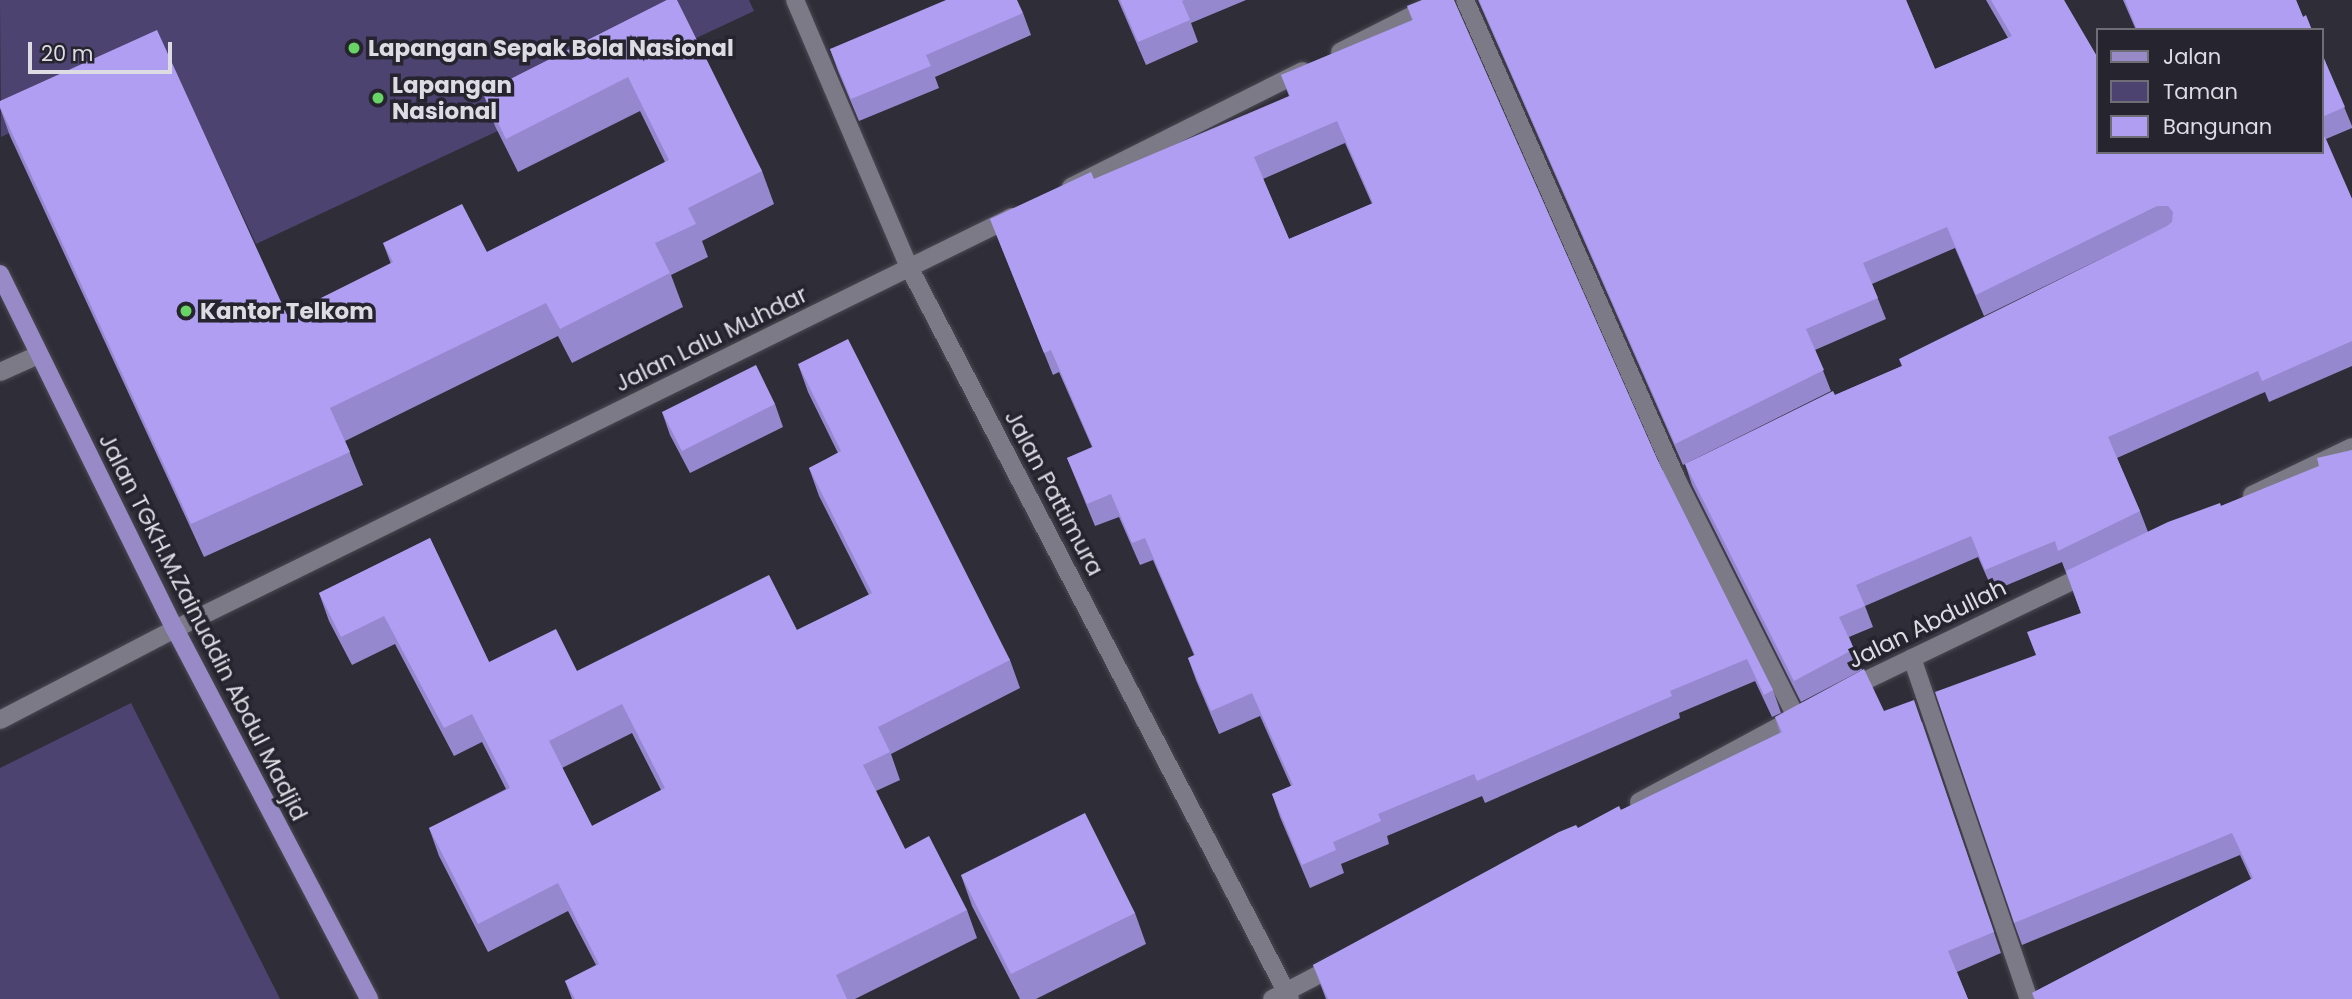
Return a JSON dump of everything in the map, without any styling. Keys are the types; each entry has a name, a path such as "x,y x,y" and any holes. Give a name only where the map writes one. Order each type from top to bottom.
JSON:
{"main road":[{"name":"Jalan TGKH.M.Zainuddin Abdul Madjid","path":"0,274 175,629 369,999"}],"street":[{"name":"Jalan Pattimura","path":"795,0 910,269 1283,997"},
{"path":"1059,194 1443,0"},
{"path":"1465,0 1796,718"},
{"name":"Jalan Lalu Muhdar","path":"0,720 175,629 1034,206"},
{"path":"0,372 38,355"},
{"path":"2239,502 2352,447"},
{"name":"Jalan Abdullah","path":"1626,809 1824,702 2113,562"},
{"path":"1912,658 2029,999"},
{"path":"1283,997 1348,959"}],"green space":[{"name":"Lapangan Nasional","path":"0,0 749,0 754,11 256,244 169,59 1,137"},
{"path":"131,703 280,999 0,999 0,768"}],"building":[{"path":"667,0 677,0 762,171 688,208 696,224 655,243 670,273 560,329 546,303 330,408 350,452 191,524 0,107 0,101 157,30 287,315 393,262 383,243 462,204 487,252 669,160 628,77 506,139 483,93"},
{"path":"946,0 1017,0 1023,13 926,55 931,66 851,99 830,49"},
{"path":"1120,0 1184,0 1182,1 1190,20 1138,42"},
{"path":"1422,0 1454,0 1659,463 1773,690 1764,695 1747,659 1670,691 1672,696 1477,781 1474,774 1378,814 1381,821 1333,842 1336,850 1302,865 1272,794 1293,785 1252,693 1211,711 1188,658 1195,655 1145,538 1132,543 1111,494 1087,504 1067,458 1093,447 1051,350 1044,353 990,219 1091,172 1094,179 1290,96 1281,75 1413,20 1407,6","holes":["1337,121 1373,203 1289,239 1254,157"]},
{"path":"1479,0 1906,0 1935,69 2012,36 1991,0 2064,0 2096,55 2096,154 2324,154 2324,136 2352,199 2352,341 2262,381 2258,371 2108,437 2140,511 2058,551 2055,541 1985,570 1971,536 1856,585 1865,606 1839,617 1854,649 1794,681 1685,464 1833,391 1835,395 1902,366 1899,359 2167,226 2172,222 2173,212 2168,206 2157,206 1976,295 1947,227 1863,263 1878,298 1806,329 1824,370 1675,444"},
{"path":"2125,0 2296,0 2311,28 2136,28"},
{"path":"2324,59 2345,107 2324,116"},
{"path":"848,339 1010,660 878,727 890,752 863,765 905,849 929,836 967,910 836,975 847,999 575,999 565,981 599,964 558,883 478,924 429,828 510,788 472,714 444,728 384,616 341,637 319,593 430,538 489,662 556,629 577,671 769,575 797,630 872,593 809,468 841,451 798,364","holes":["622,704 665,788 592,826 549,741"]},
{"path":"756,365 775,404 682,451 662,412"},
{"path":"2352,450 2352,999 2035,999 2032,993 2253,878 2232,833 2014,923 1935,692 2036,655 2027,632 2081,613 2066,571 2168,522 2220,503 2221,506 2319,466 2317,458"},
{"path":"1864,669 1884,711 1914,700 1994,932 1948,951 1968,999 1328,999 1313,965 1559,832 1576,825 1578,828 1619,806 1621,810 1782,732 1775,717"},
{"path":"1085,813 1135,913 1011,974 961,875"}],"place":[{"name":"Lapangan Sepak Bola Nasional","path":"354,48"},
{"name":"Lapangan Nasional","path":"378,98"},
{"name":"Kantor Telkom","path":"186,311"}]}
